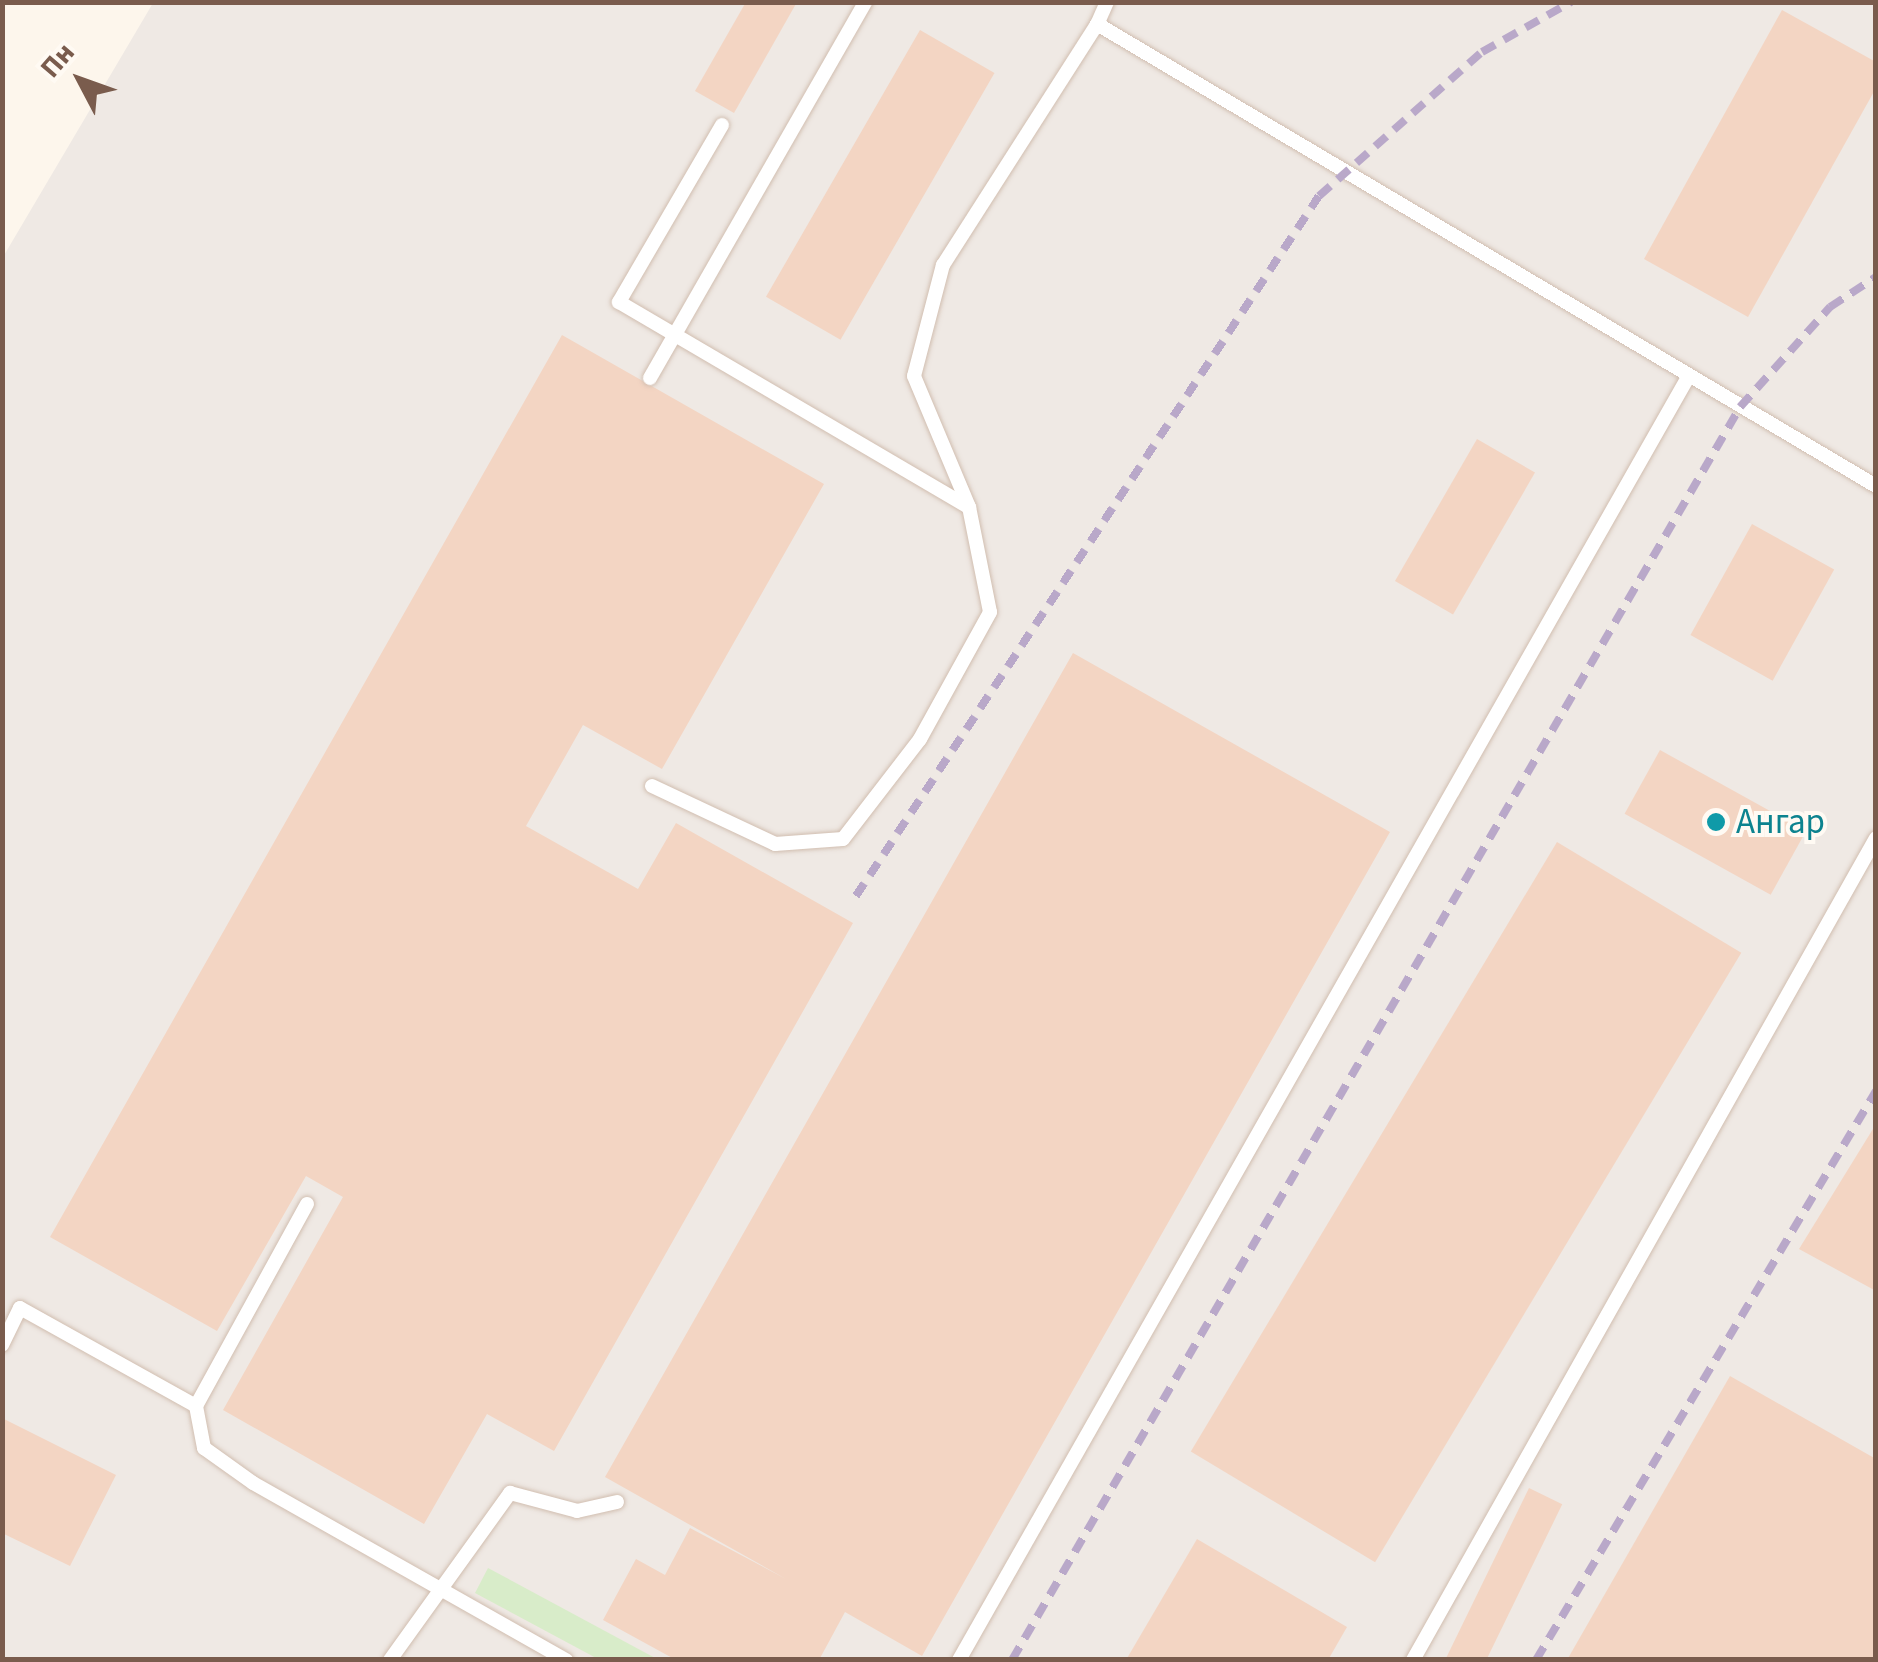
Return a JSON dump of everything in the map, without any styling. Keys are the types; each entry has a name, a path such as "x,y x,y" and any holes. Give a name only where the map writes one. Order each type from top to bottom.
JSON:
{"lane":[{"path":"650,378 865,2"},
{"path":"652,786 775,844 843,839 920,739 990,612 968,507 914,376 943,265 1107,2"},
{"path":"1096,24 1876,486"},
{"path":"722,125 620,302 968,507"},
{"path":"959,1660 1688,377"},
{"path":"1413,1660 1876,838"},
{"path":"307,1204 196,1406 204,1448 566,1660"},
{"path":"2,1345 20,1308 196,1406"},
{"path":"390,1660 438,1587 510,1493 577,1511 617,1502"}],"shaded area":[{"path":"153,3 1875,3 1875,1659 3,1660 3,257"}],"green space":[{"path":"488,1568 657,1659 598,1659 475,1593"}],"building":[{"path":"746,2 797,2 734,113 695,91"},
{"path":"1782,10 1876,62 1876,88 1748,317 1644,259"},
{"path":"920,30 994,73 840,340 766,297"},
{"path":"562,335 824,484 662,769 583,725 526,826 638,889 676,823 853,923 554,1451 487,1414 424,1524 223,1410 343,1197 306,1176 217,1331 50,1237"},
{"path":"1477,439 1535,472 1453,615 1395,581"},
{"path":"1752,524 1834,570 1773,681 1690,635"},
{"path":"1073,653 1390,832 922,1656 845,1612 819,1660 676,1660 603,1620 636,1559 665,1575 690,1528 786,1579 605,1477"},
{"name":"Ангар","path":"1660,750 1806,831 1771,895 1625,814"},
{"path":"1557,842 1741,953 1375,1562 1191,1451"},
{"path":"1876,1124 1876,1291 1799,1249"},
{"path":"1730,1376 1876,1459 1876,1660 1567,1660"},
{"path":"2,1418 116,1475 70,1566 2,1533"},
{"path":"1529,1488 1562,1504 1486,1660 1445,1660"},
{"path":"1197,1539 1347,1627 1328,1660 1126,1660"}],"railway":[{"path":"856,896 1319,196 1482,52 1571,2"},
{"path":"1012,1660 1740,407 1830,307 1876,277"},
{"path":"1536,1660 1876,1091"}],"place":[{"name":"Ангар","path":"1716,822"}]}
